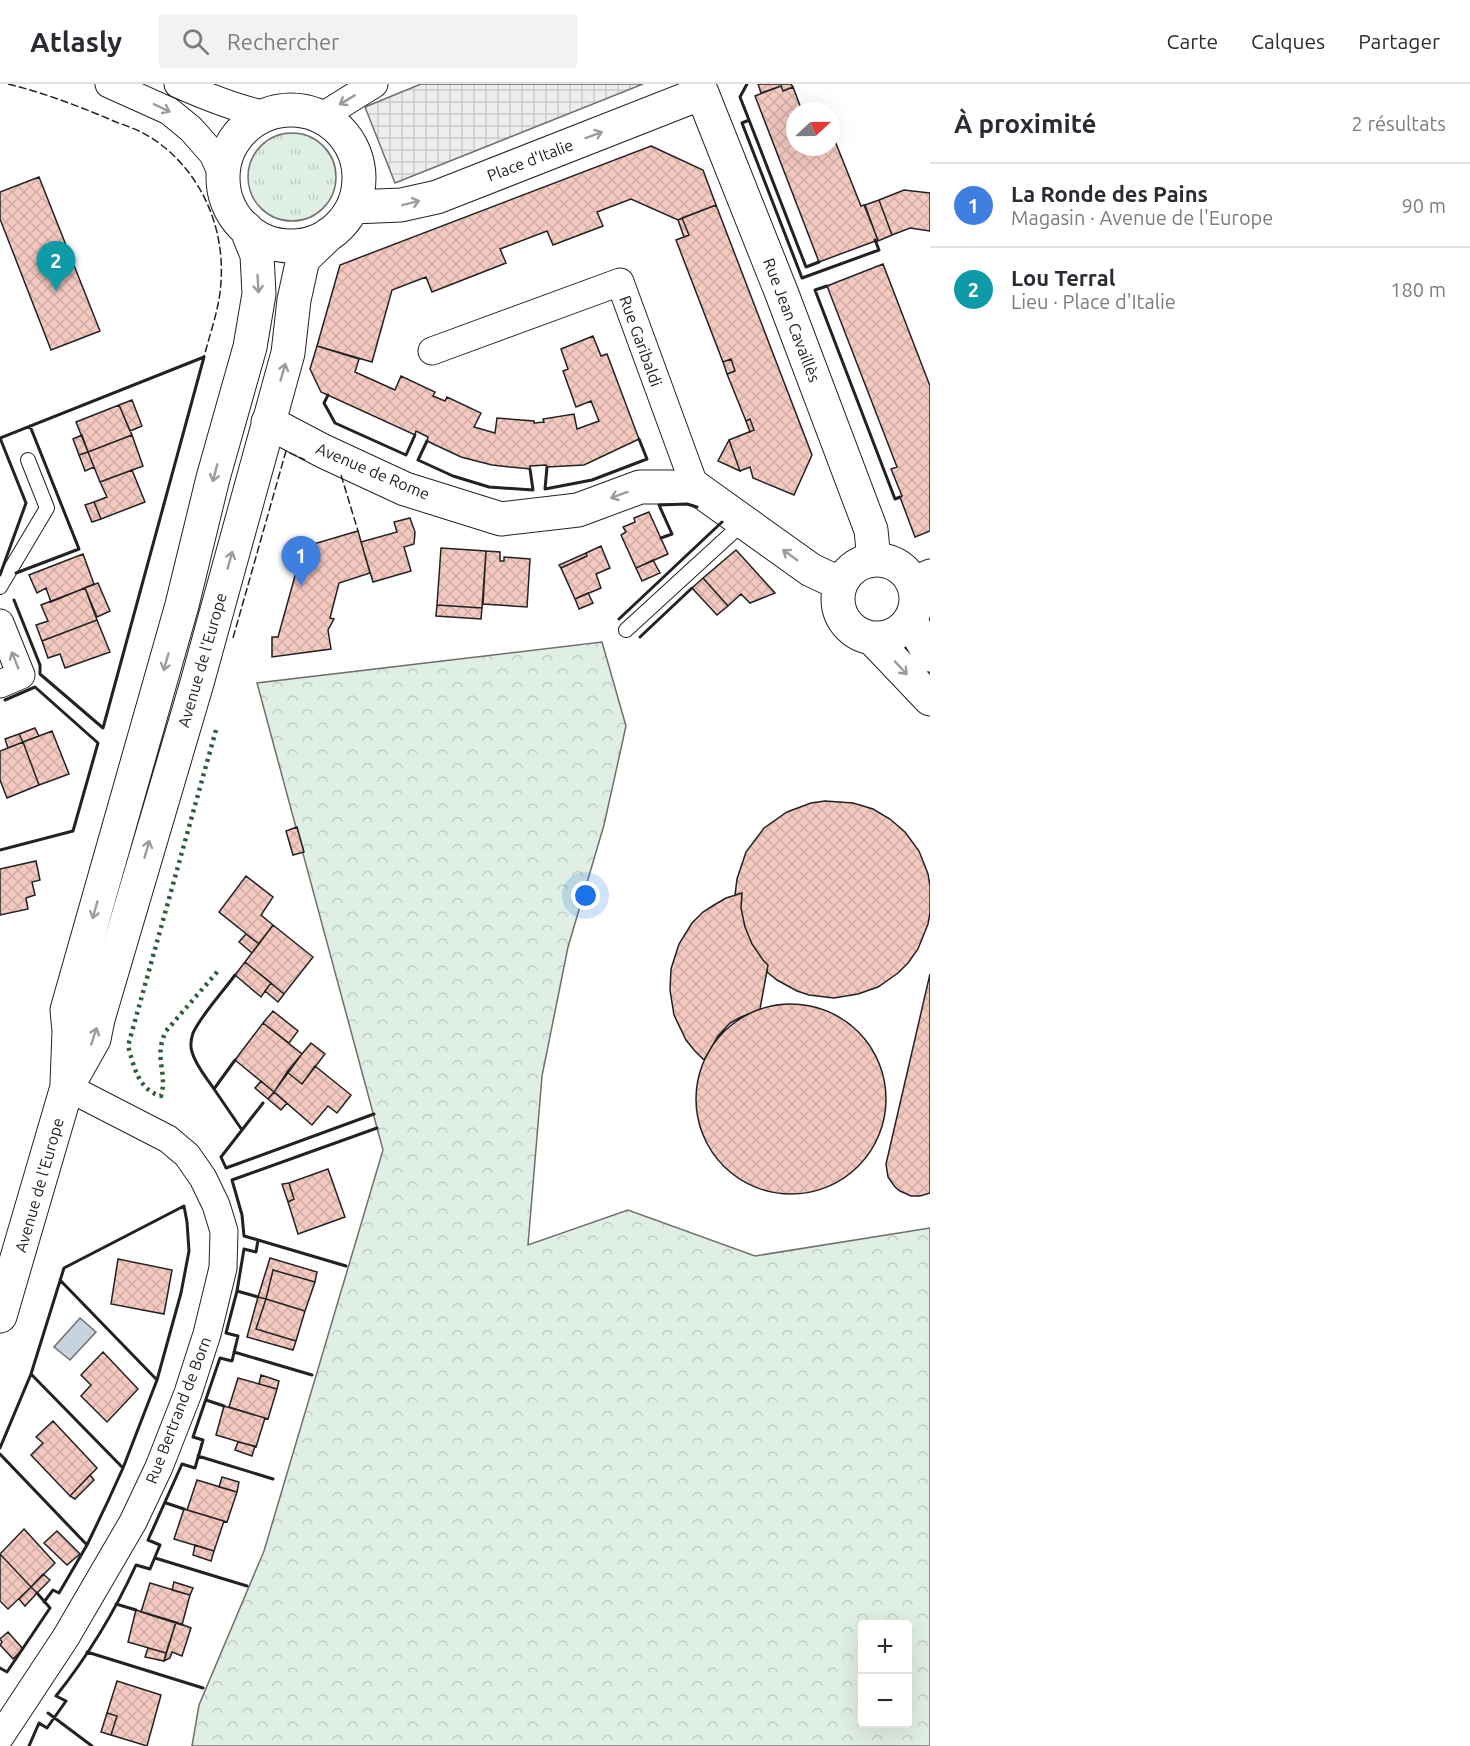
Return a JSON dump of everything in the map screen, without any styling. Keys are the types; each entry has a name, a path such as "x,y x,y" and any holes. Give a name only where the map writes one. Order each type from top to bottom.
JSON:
{"main road":[{"name":"Place d'Italie","path":"353,207 401,205 437,197 700,88"},
{"name":"Rue Jean Cavaillès","path":"700,88 783,294 871,530 874,560"},
{"path":"296,110 321,117 335,126 348,141 357,159 358,193 353,207 343,222 315,242 285,246 263,239 246,228 230,207 225,193 225,163 240,134 252,123 266,115 296,110"},
{"name":"Avenue de l'Europe","path":"67,1087 69,1030 67,1010 183,605 213,478 250,347 259,294 257,255 246,228"},
{"name":"Avenue de l'Europe","path":"0,1316 67,1087 94,1039 288,353 294,300 303,259 329,234"},
{"name":"Avenue de Rome","path":"268,422 323,451 405,489 501,519 578,510 640,488 695,487"},
{"path":"695,487 811,570 841,584"},
{"path":"886,560 906,572 921,577 915,608 910,620 894,634 883,638 872,638 852,629 844,620 839,608 838,596 841,584 854,567 863,562 886,560"},
{"path":"910,620 930,655"},
{"path":"872,638 930,699"}],"street":[{"path":"109,84 169,111 191,129 213,154 224,178"},
{"path":"178,84 216,101 266,115"},
{"path":"321,117 374,84"},
{"name":"Rue Garibaldi","path":"432,351 620,282 695,487"},
{"path":"0,623 21,675 0,684"},
{"name":"Rue Bertrand de Born","path":"0,1737 66,1637 133,1522 159,1467 188,1394 207,1334 223,1268 224,1231 216,1205 203,1178 187,1155 168,1139 67,1087"}],"lane":[{"path":"0,587 47,508 28,460"},
{"path":"626,630 744,522"}],"green space":[{"path":"292,133 309,137 323,146 332,160 336,177 332,194 323,208 309,217 292,221 275,217 261,208 252,194 248,177 252,160 261,146 275,137"},
{"path":"602,642 626,726 604,825 568,947 542,1076 528,1245 628,1210 755,1256 930,1228 930,1746 192,1746 199,1705 264,1551 383,1150 257,683"}],"shaded area":[{"path":"421,84 643,84 395,183 365,107"},
{"path":"80,1318 96,1332 70,1360 54,1347"}],"building":[{"path":"758,84 791,84 793,87 783,91 781,86 761,93"},
{"path":"781,86 783,91 793,87 799,102 786,102 786,156 840,156 840,154 861,206 864,205 878,240 819,262 755,96"},
{"path":"651,146 703,170 716,205 678,220 631,199 597,212 603,226 553,245 547,231 500,249 506,263 432,292 426,277 392,290 372,362 317,346 340,265"},
{"path":"39,177 100,331 51,350 0,219 0,192"},
{"path":"904,190 930,193 930,231 910,228 892,235 879,200"},
{"path":"879,200 892,235 878,241 865,205"},
{"path":"716,205 812,455 794,495 753,478 750,467 740,471 729,440 754,430 750,419 746,421 727,374 735,371 731,359 723,362 676,240 689,235 682,218"},
{"path":"682,218 689,235 684,237 678,220"},
{"path":"883,264 930,386 930,531 915,537 891,469 897,467 827,286"},
{"path":"593,336 601,356 607,354 639,439 584,465 530,466 530,469 492,465 461,457 427,441 428,437 416,431 415,435 321,392 310,369 317,346 359,359 355,372 395,390 401,376 435,392 433,396 445,401 447,397 481,413 474,427 495,433 497,418 534,421 534,423 544,422 543,419 574,414 577,429 599,421 591,401 576,407 563,371 568,369 561,349"},
{"path":"731,359 735,371 727,374 723,362"},
{"path":"132,400 142,426 130,431 119,405"},
{"path":"119,405 132,435 88,452 76,422"},
{"path":"750,419 754,430 750,432 746,421"},
{"path":"82,435 88,452 79,455 73,439"},
{"path":"132,435 143,466 100,482 88,452"},
{"path":"729,440 740,471 718,461"},
{"path":"88,452 94,467 85,471 79,455"},
{"path":"132,470 145,502 101,519 94,502 107,497 100,482"},
{"path":"94,502 101,519 92,522 85,505"},
{"path":"649,512 668,554 636,568 621,535 626,532 623,527 635,522 634,518"},
{"path":"410,518 415,532 414,544 404,547 411,571 373,582 361,542 397,532 394,522"},
{"path":"358,531 370,573 339,583 330,618 334,619 328,630 331,649 272,657 272,637 278,637 303,547"},
{"path":"601,546 610,568 596,574 601,588 575,599 561,568 587,556 586,553"},
{"path":"441,548 486,551 482,608 437,605"},
{"path":"736,550 775,593 750,603 741,594 728,606 703,578"},
{"path":"486,551 500,552 500,561 504,561 504,557 530,559 527,607 483,604"},
{"path":"586,553 587,556 561,568 559,565"},
{"path":"83,554 94,584 51,602 46,588 37,593 29,575"},
{"path":"653,560 660,573 642,581 636,568"},
{"path":"703,578 728,606 717,615 692,588"},
{"path":"98,583 110,611 97,617 85,588"},
{"path":"85,588 97,620 42,641 36,625 48,621 41,605"},
{"path":"588,593 593,603 579,609 575,599"},
{"path":"437,605 482,608 481,619 436,616"},
{"path":"97,620 110,652 65,668 60,654 48,658 42,641"},
{"path":"35,728 39,736 23,742 19,734"},
{"path":"52,731 69,774 39,785 23,742"},
{"path":"19,734 23,742 8,748 5,739"},
{"path":"23,742 39,785 7,798 0,780 0,751"},
{"path":"825,801 853,803 873,809 890,819 905,832 919,851 930,886 928,924 918,949 908,963 878,987 858,994 834,998 797,991 767,972 768,965 752,944 745,927 741,908 742,893 735,895 737,879 746,852 764,828 787,812 811,803"},
{"path":"297,827 304,852 293,855 286,831"},
{"path":"36,861 40,880 32,882 35,895 26,898 28,909 0,915 0,869"},
{"path":"246,876 273,897 261,915 273,925 259,944 219,912"},
{"path":"742,893 741,908 745,927 752,944 768,965 760,1009 730,1023 718,1036 704,1060 686,1040 674,1015 670,990 671,969 679,944 692,923 714,905"},
{"path":"273,925 313,957 284,994 245,962"},
{"path":"246,934 259,944 252,953 239,942"},
{"path":"245,962 271,983 261,997 235,975"},
{"path":"930,974 930,1193 911,1196 895,1187 888,1177 886,1164"},
{"path":"271,983 284,994 278,1002 265,991"},
{"path":"782,1004 800,1004 836,1015 851,1025 865,1039 882,1071 886,1099 882,1127 875,1144 865,1159 851,1173 819,1190 800,1194 782,1194 746,1183 731,1173 717,1159 700,1127 696,1108 696,1090 707,1054 717,1039 731,1025 763,1008"},
{"path":"273,1011 298,1031 289,1043 263,1023"},
{"path":"263,1023 302,1054 274,1092 235,1060"},
{"path":"311,1043 325,1054 302,1084 287,1072"},
{"path":"315,1066 351,1095 337,1113 328,1106 312,1125 274,1092 287,1072 302,1084"},
{"path":"261,1081 274,1092 268,1099 255,1088"},
{"path":"274,1092 287,1103 281,1110 268,1099"},
{"path":"328,1169 345,1217 298,1234 288,1202 294,1199 289,1183"},
{"path":"289,1183 294,1199 288,1202 282,1184"},
{"path":"270,1258 317,1272 315,1282 273,1270 266,1299 258,1297"},
{"path":"118,1259 172,1270 164,1314 111,1304"},
{"path":"273,1270 315,1282 305,1311 266,1299"},
{"path":"258,1297 266,1299 256,1329 296,1341 293,1350 247,1337"},
{"path":"266,1299 305,1311 296,1341 256,1329"},
{"path":"103,1352 138,1389 107,1422 81,1396 91,1385 81,1375"},
{"path":"261,1375 279,1381 277,1389 259,1384"},
{"path":"238,1378 277,1389 268,1419 229,1407"},
{"path":"224,1406 265,1418 256,1447 216,1435"},
{"path":"53,1421 97,1468 70,1496 31,1455 43,1443 36,1437"},
{"path":"238,1442 255,1446 252,1456 235,1450"},
{"path":"90,1475 94,1480 75,1499 70,1496"},
{"path":"222,1477 239,1482 237,1492 219,1487"},
{"path":"197,1480 237,1492 227,1522 187,1510"},
{"path":"184,1509 224,1521 214,1551 174,1539"},
{"path":"24,1529 55,1563 31,1587 0,1554"},
{"path":"57,1531 80,1554 67,1565 44,1543"},
{"path":"195,1545 214,1551 211,1561 193,1555"},
{"path":"0,1554 31,1587 8,1609 0,1601"},
{"path":"43,1574 50,1580 37,1593 31,1587"},
{"path":"174,1582 193,1588 190,1595 172,1590"},
{"path":"150,1583 190,1595 182,1625 141,1612"},
{"path":"31,1587 37,1593 25,1606 19,1599"},
{"path":"136,1610 176,1622 166,1653 128,1642"},
{"path":"176,1622 191,1628 182,1656 172,1652 170,1658 164,1661"},
{"path":"8,1632 23,1649 13,1659 0,1645 2,1642 0,1639"},
{"path":"148,1648 166,1653 164,1661 145,1657"},
{"path":"117,1681 161,1695 147,1746 111,1735 117,1716 107,1713"},
{"path":"107,1713 117,1716 111,1735 101,1732"}],"hedge":[{"path":"216,730 128,1046 138,1076 153,1093 161,1096 163,1087 161,1049 166,1031 218,971"}],"fence":[{"path":"8,84 63,101 142,132 167,149 195,181 213,218 221,260 219,300 204,357"},
{"path":"233,638 286,451 305,460"},
{"path":"341,475 358,531"}],"wall":[{"path":"747,84 740,97 749,120 742,123 802,278 879,250 875,240"},
{"path":"749,120 806,267 819,262"},
{"path":"827,286 815,290 895,499 900,497"},
{"path":"0,438 204,357 103,728 40,674 40,665 14,600"},
{"path":"328,395 324,403 335,423 406,455 415,435"},
{"path":"16,573 79,549 30,426"},
{"path":"0,438 26,503 0,575"},
{"path":"547,467 545,489 592,480 647,459 639,439"},
{"path":"427,441 418,460 453,476 489,487 533,490 530,469"},
{"path":"661,538 672,534 659,505 687,504 697,507"},
{"path":"619,619 722,522"},
{"path":"640,637 692,588"},
{"path":"0,850 73,831 98,743 35,687 5,700"},
{"path":"214,1089 194,1057 191,1047 192,1038 202,1018 235,975"},
{"path":"235,1060 214,1089 242,1130"},
{"path":"263,1103 221,1157 226,1168 374,1114"},
{"path":"29,1746 39,1723 47,1728 66,1701 56,1696 100,1633 136,1565 150,1569 160,1545 148,1540 182,1464 195,1468 203,1440 193,1437 220,1358 232,1361 238,1336 226,1333 237,1291 244,1249 256,1252 258,1240 244,1236 242,1215 232,1180 377,1128"},
{"path":"0,1448 31,1374 64,1268 184,1206 189,1251 181,1293 157,1380 123,1468 87,1545 59,1593 53,1590 44,1602"},
{"path":"258,1240 346,1266"},
{"path":"60,1280 157,1380"},
{"path":"237,1291 258,1297"},
{"path":"234,1352 312,1375"},
{"path":"31,1374 123,1468"},
{"path":"206,1400 224,1406"},
{"path":"0,1454 87,1545"},
{"path":"198,1456 273,1479"},
{"path":"166,1503 184,1509"},
{"path":"155,1558 247,1586"},
{"path":"0,1668 7,1672 50,1608 37,1593"},
{"path":"116,1604 136,1610"},
{"path":"87,1652 203,1688"},
{"path":"48,1713 92,1746"}],"place":[{"name":"Lou Terral","path":"56,291"},
{"name":"La Ronde des Pains","path":"301,586"}]}
